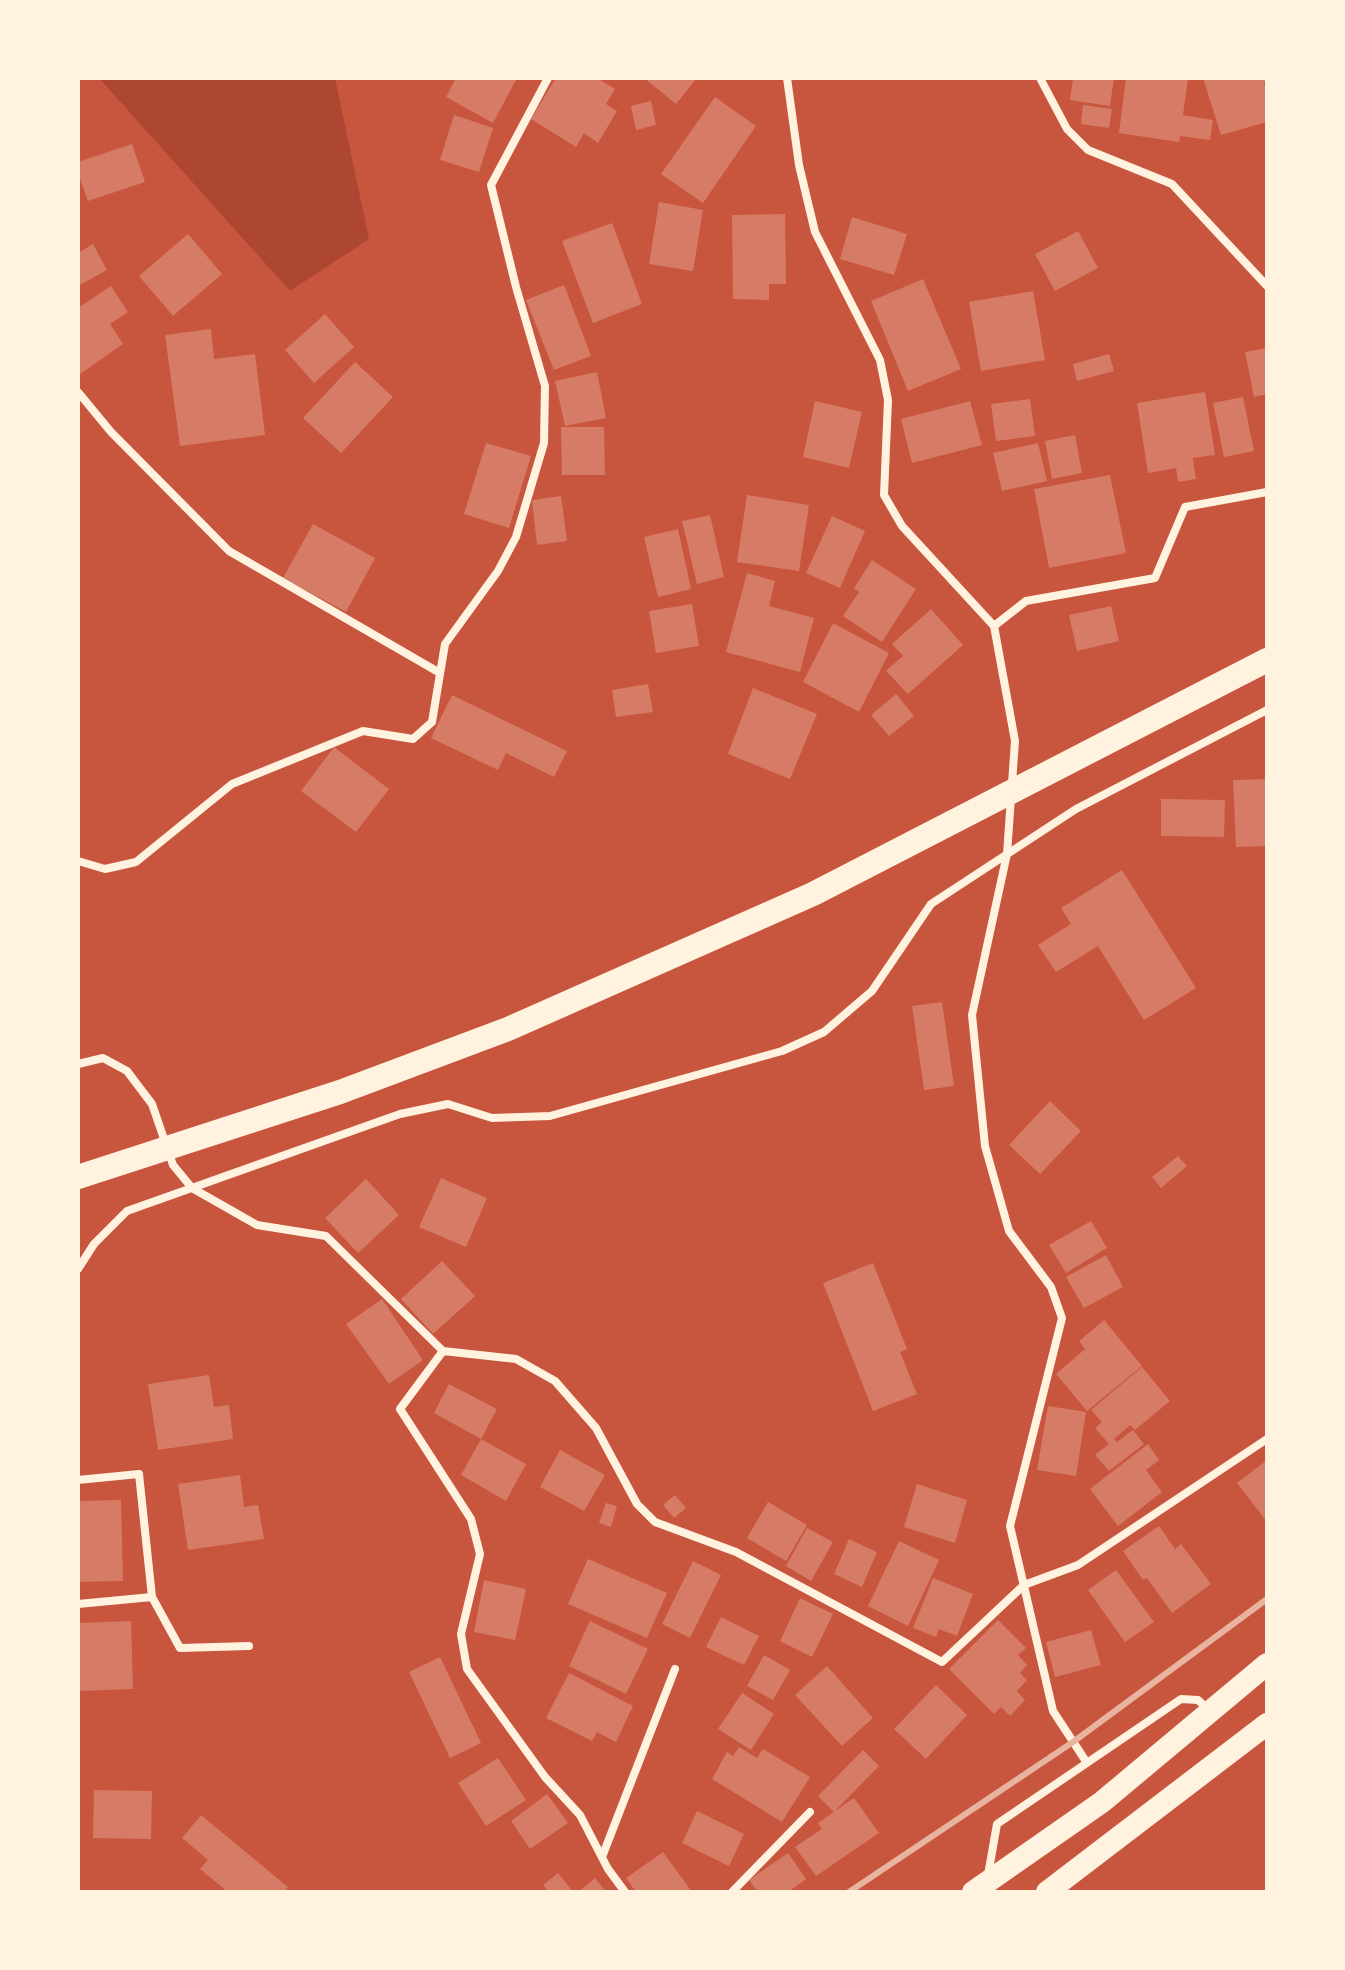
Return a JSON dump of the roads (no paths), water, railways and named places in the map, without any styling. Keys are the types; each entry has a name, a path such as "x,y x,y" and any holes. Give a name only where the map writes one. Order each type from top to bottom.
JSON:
{"highway":[{"path":"78,1177 340,1092 508,1029 813,894 1267,660"},
{"path":"979,1888 1102,1802 1267,1664"},
{"path":"1047,1892 1267,1724"}],"street":[{"path":"78,861 105,869 136,862 232,784 363,731 413,739 432,722 445,644 498,571 516,537 544,443 545,386 491,185 548,78"},
{"path":"787,78 799,165 815,232 880,360 888,400 884,495 902,526 994,626 1015,741 1007,854 972,1015 985,1146 1009,1231 1051,1287 1062,1318 1010,1526 1053,1711 1087,1763"},
{"path":"1040,78 1067,129 1088,150 1172,184 1267,286"},
{"path":"78,392 111,432 229,551 440,673"},
{"path":"994,626 1026,601 1155,578 1185,507 1267,492"},
{"path":"78,1269 94,1244 127,1211 400,1114 448,1104 492,1118 550,1116 782,1051 824,1032 872,991 931,904 1076,809 1267,710"},
{"path":"78,1064 103,1058 127,1071 152,1104 173,1165 192,1188 257,1225 326,1236 443,1351 516,1359 555,1381 596,1428 637,1504 655,1522 736,1552 942,1662 1024,1585 1078,1565 1267,1439"},
{"path":"443,1351 400,1409 471,1519 480,1554 461,1634 467,1669 545,1777 580,1815 625,1892"},
{"path":"78,1480 139,1474 152,1597 180,1648 249,1646"},
{"path":"78,1604 152,1597"},
{"path":"602,1857 675,1669"},
{"path":"979,1888 997,1824 1181,1699 1198,1700 1210,1711"},
{"path":"732,1892 810,1812"}],"railway":[{"path":"849,1892 1073,1742 1267,1599"}]}
